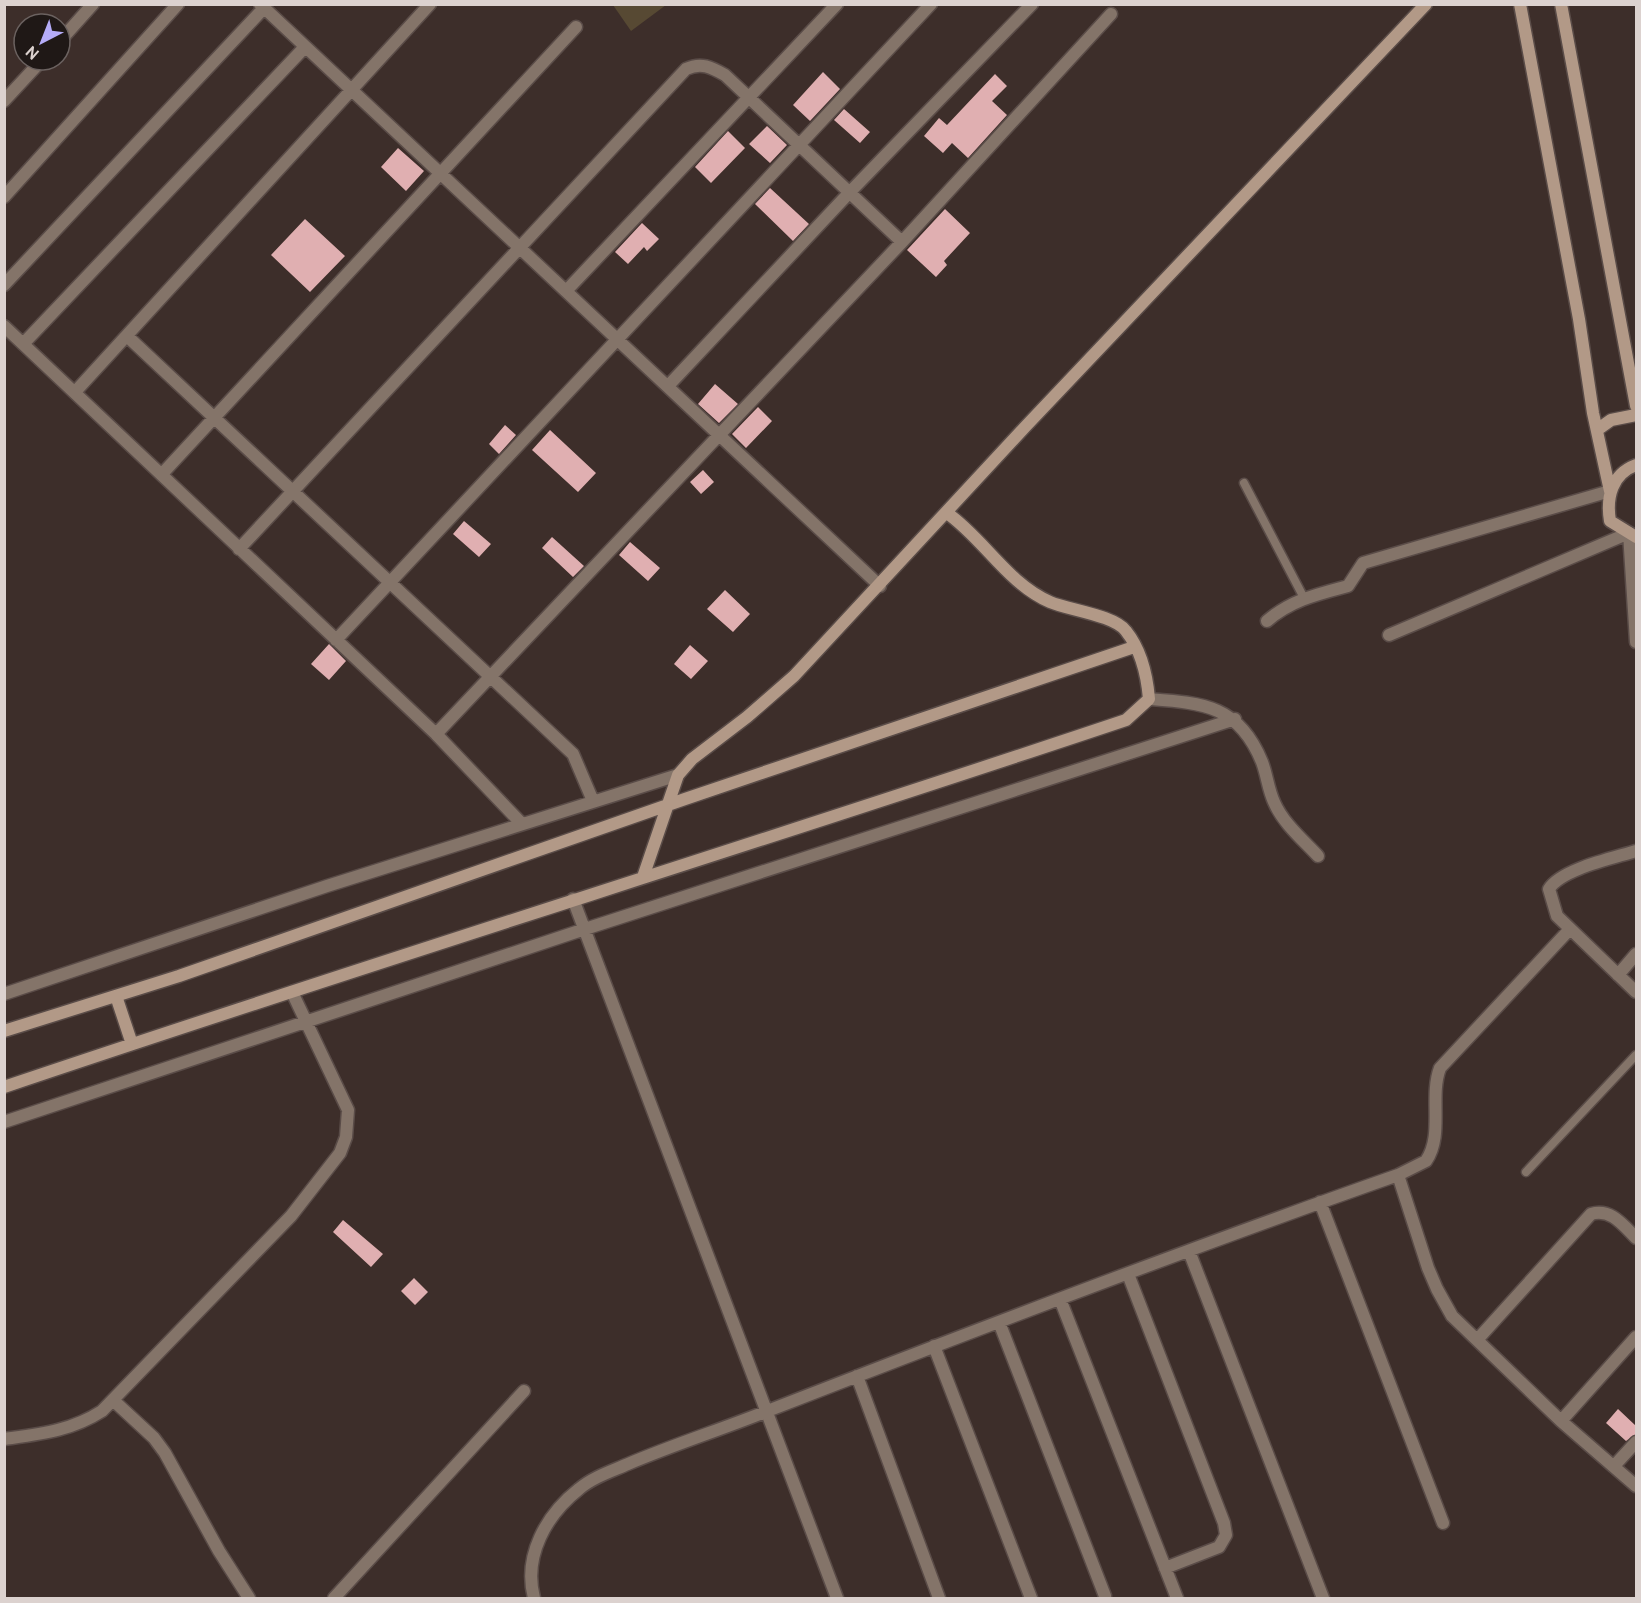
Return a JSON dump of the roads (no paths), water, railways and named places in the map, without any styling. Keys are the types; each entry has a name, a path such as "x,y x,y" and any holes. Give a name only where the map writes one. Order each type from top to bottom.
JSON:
{"street":[{"path":"72,28 93,4"},
{"path":"4,197 178,4"},
{"path":"75,393 430,4"},
{"path":"567,290 837,4"},
{"path":"336,639 801,146 931,4"},
{"path":"668,386 849,193 1032,4"},
{"path":"643,877 678,775 698,753 780,689 880,586 1025,427 1426,4"},
{"path":"1520,4 1610,491 1608,506 1610,521 1633,535"},
{"path":"1561,4 1636,406"},
{"path":"4,285 262,6 880,586"},
{"path":"436,734 902,242 1111,14"},
{"path":"162,474 439,172 576,27"},
{"path":"24,344 306,47"},
{"path":"239,549 686,69 696,64 709,66 725,75 902,242"},
{"path":"4,101 31,72"},
{"path":"4,326 436,734 522,824"},
{"path":"127,336 573,754 593,801"},
{"path":"1597,430 1611,420 1636,415"},
{"path":"1267,621 1282,608 1304,598 1348,586 1364,563 1610,491 1618,477 1636,465"},
{"path":"947,513 961,523 999,564 1034,593 1051,603 1092,614 1126,630 1147,671 1149,699"},
{"path":"1633,535 1636,642"},
{"path":"1389,635 1633,535"},
{"path":"4,1031 116,996 1134,647"},
{"path":"4,1087 573,899 819,823 1126,720 1149,699 1195,703 1235,719 1262,761 1273,801 1281,815 1318,856"},
{"path":"4,1122 585,929 1235,719"},
{"path":"4,994 678,775"},
{"path":"1636,851 1571,873 1549,889 1557,916 1636,992"},
{"path":"573,899 837,1599"},
{"path":"534,1599 531,1566 538,1542 555,1512 581,1487 686,1440 767,1412 934,1346 1188,1251 1398,1175 1426,1161 1432,1153 1436,1079 1447,1058 1570,929"},
{"path":"1618,975 1636,954"},
{"path":"4,1439 64,1430 83,1423 114,1401 291,1216 339,1153 346,1137 348,1110 292,992"},
{"path":"116,996 132,1044"},
{"path":"1398,1175 1437,1290 1452,1316 1561,1421 1636,1486"},
{"path":"1320,1202 1443,1523"},
{"path":"1477,1340 1592,1214 1600,1211 1609,1213 1636,1238"},
{"path":"1188,1251 1323,1599"},
{"path":"1128,1274 1227,1535 1219,1547 1165,1568"},
{"path":"1060,1299 1177,1599"},
{"path":"999,1322 1105,1596"},
{"path":"1561,1421 1636,1337"},
{"path":"934,1346 1031,1599"},
{"path":"857,1376 939,1599"},
{"path":"334,1599 524,1391"},
{"path":"114,1401 154,1438 165,1453 249,1599"},
{"path":"1614,1466 1636,1442"}],"lane":[{"path":"1244,483 1304,598"},
{"path":"1527,1172 1636,1055"}]}
